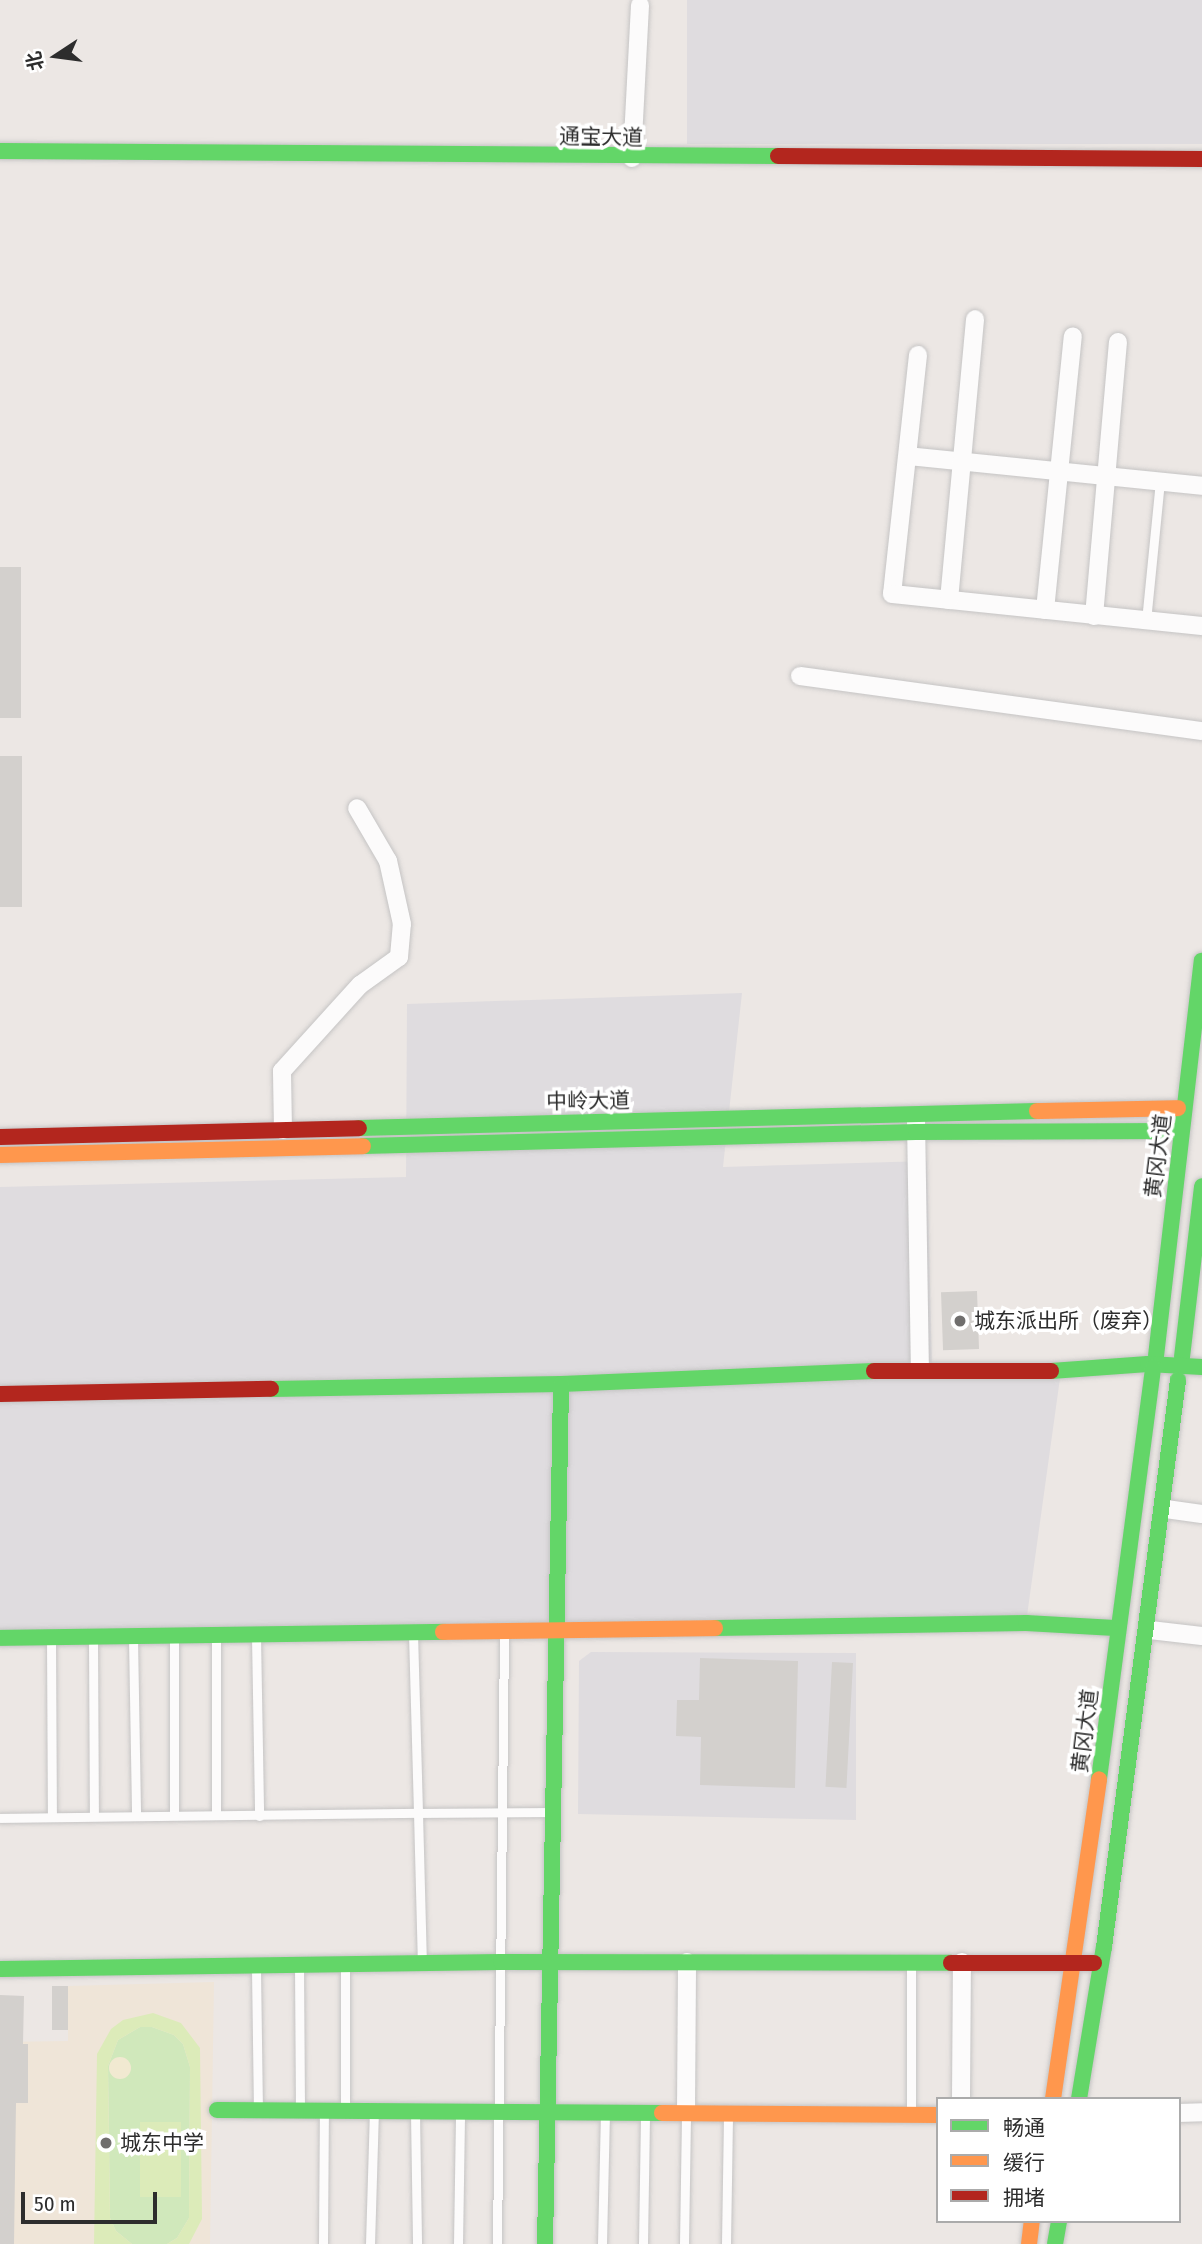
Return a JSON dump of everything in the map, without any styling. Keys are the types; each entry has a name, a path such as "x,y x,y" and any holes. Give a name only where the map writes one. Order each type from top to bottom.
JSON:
{"main road":[{"name":"通宝大道","path":"0,151 632,158 1202,159"},
{"name":"黄冈大道","path":"1052,2097 1078,1944 1155,1362 1202,961"},
{"name":"中岭大道","path":"0,1155 916,1123 1178,1108"},
{"name":"中岭大道","path":"0,1137 283,1130 916,1123 1176,1132"},
{"path":"1079,2097 1106,1933 1181,1368 1202,1186"},
{"path":"0,1394 561,1384 920,1368 1061,1371 1148,1364 1181,1368 1202,1367"},
{"path":"545,2244 561,1384"},
{"path":"0,1638 1026,1623 1115,1628"},
{"path":"0,1969 256,1965 422,1966 501,1962 1102,1964"},
{"path":"217,2110 686,2111 936,2116"},
{"path":"1028,2244 1032,2223"},
{"path":"1055,2244 1059,2223"}],"street":[{"path":"632,158 640,5"},
{"path":"949,600 975,319"},
{"path":"1045,610 1073,336"},
{"path":"1094,616 1110,474 1118,342"},
{"path":"918,355 892,594 1202,626"},
{"path":"908,456 1110,474 1202,486"},
{"path":"800,676 1202,731"},
{"path":"283,1130 282,1071 360,985 398,957 402,923 388,861 357,808"},
{"path":"916,1123 920,1368"},
{"path":"1166,1509 1202,1514"},
{"path":"1150,1630 1202,1636"},
{"path":"686,2111 687,1962"},
{"path":"961,2097 962,1962"},
{"path":"1181,2113 1202,2112"}],"lane":[{"path":"1146,621 1160,481"},
{"path":"497,2244 504,1630"},
{"path":"413,1631 422,1966"},
{"path":"256,1633 259,1816"},
{"path":"216,1634 216,1814"},
{"path":"133,1635 136,1815"},
{"path":"174,1635 174,1814"},
{"path":"51,1636 52,1816"},
{"path":"93,1636 94,1815"},
{"path":"0,1818 174,1814 259,1816 552,1812"},
{"path":"911,1962 911,2115"},
{"path":"256,1965 258,2110"},
{"path":"345,1965 345,2111"},
{"path":"299,1966 300,2111"},
{"path":"323,2244 324,2111"},
{"path":"370,2244 374,2111"},
{"path":"415,2111 417,2244"},
{"path":"458,2244 460,2111"},
{"path":"602,2244 605,2111"},
{"path":"643,2244 645,2111"},
{"path":"684,2244 686,2111"},
{"path":"726,2244 727,2112"}],"shaded area":[{"path":"687,0 1202,0 1202,144 687,144"},
{"path":"742,993 723,1167 927,1161 932,1368 1061,1371 1026,1623 0,1638 0,1187 406,1177 407,1004"},
{"path":"591,1652 856,1653 856,1820 578,1814 579,1661"},
{"name":"城东中学","path":"214,1982 210,2244 0,2244 0,2042 68,2041 68,1986"}],"green space":[{"path":"153,2013 181,2023 200,2048 202,2219 189,2244 167,2244 177,2238 189,2218 190,2067 183,2044 174,2035 152,2027 140,2027 118,2040 108,2066 110,2218 116,2231 132,2244 94,2244 97,2054 111,2029 123,2020"},
{"path":"140,2027 152,2027 174,2035 183,2044 190,2067 189,2218 177,2238 167,2244 132,2244 116,2231 110,2218 108,2066 118,2040"},
{"path":"140,2122 181,2122 181,2197 140,2197"}],"sand":[{"path":"120,2057 130,2064 131,2068 124,2078 120,2079 110,2072 109,2068 116,2058"}],"building":[{"path":"0,567 21,567 21,718 0,718"},
{"path":"0,756 22,756 22,907 0,907"},
{"name":"城东派出所（废弃）","path":"977,1291 979,1349 943,1350 941,1292"},
{"path":"700,1658 798,1661 795,1788 700,1785 701,1737 676,1736 677,1700 699,1700"},
{"path":"832,1662 853,1663 846,1788 825,1787"},
{"path":"52,1986 68,1986 68,2030 52,2030"},
{"path":"0,1995 24,1996 23,2044 28,2044 28,2103 16,2103 14,2244 0,2244"}],"traffic: fast":[{"path":"0,151 778,156"},
{"path":"1156,1356 1202,961"},
{"path":"359,1128 1037,1111"},
{"path":"363,1146 916,1132 1176,1131"},
{"path":"1182,1357 1202,1186"},
{"path":"1051,1371 1148,1364 1202,1367"},
{"path":"1099,1779 1153,1368"},
{"path":"271,1389 561,1384 874,1371"},
{"path":"1079,2097 1104,1947 1178,1380"},
{"path":"545,2244 561,1384"},
{"path":"715,1628 1026,1623 1115,1628"},
{"path":"0,1638 443,1632"},
{"path":"0,1969 501,1962 951,1963"},
{"path":"217,2110 662,2113"},
{"path":"1055,2244 1059,2223"}],"traffic: slow":[{"path":"1037,1111 1178,1108"},
{"path":"0,1155 363,1146"},
{"path":"443,1632 715,1628"},
{"path":"1053,2097 1099,1779"},
{"path":"662,2113 936,2115"},
{"path":"1029,2244 1032,2223"}],"traffic: jam":[{"path":"778,156 1202,159"},
{"path":"0,1137 359,1128"},
{"path":"874,1371 1051,1371"},
{"path":"0,1394 271,1389"},
{"path":"951,1963 1094,1963"}],"place":[{"name":"城东派出所（废弃）","path":"960,1321"},
{"name":"城东中学","path":"106,2143"}]}
